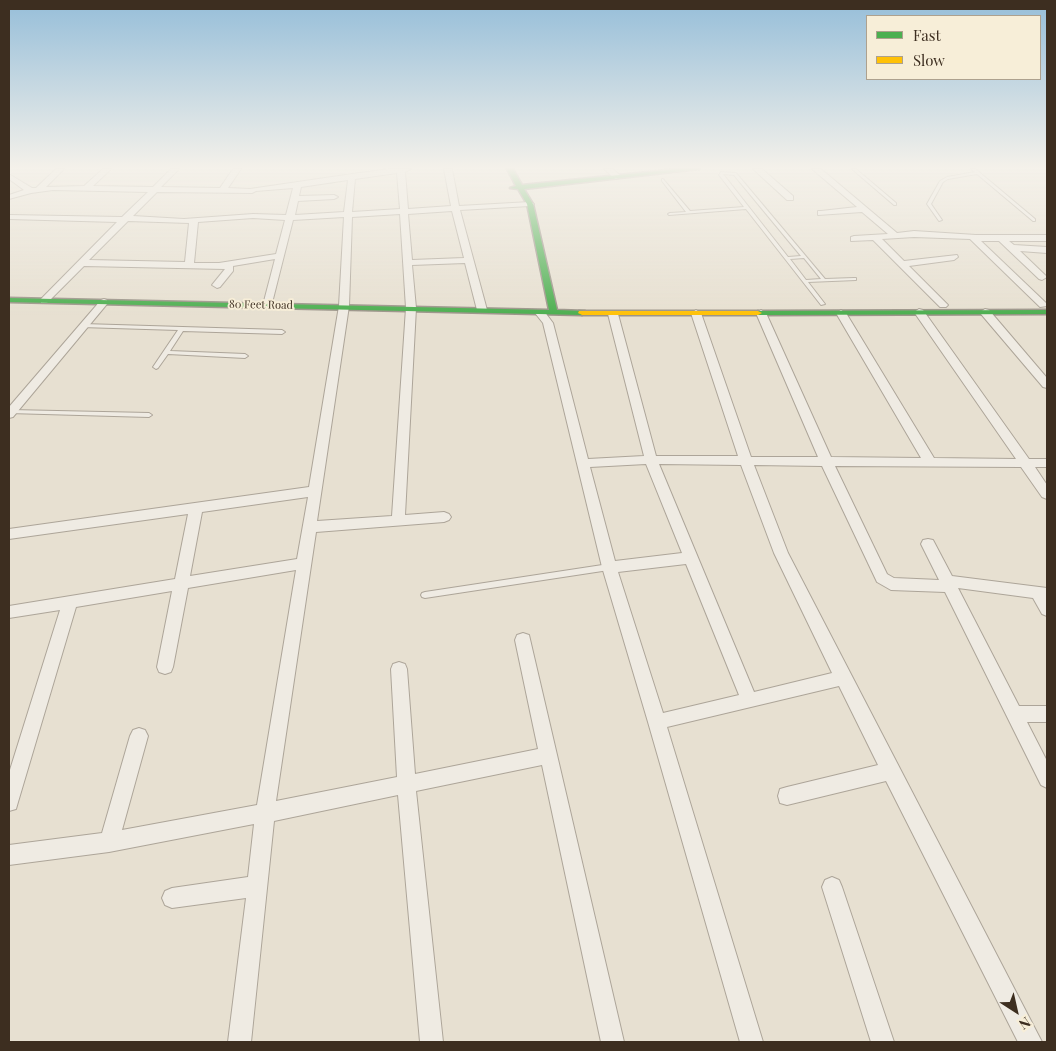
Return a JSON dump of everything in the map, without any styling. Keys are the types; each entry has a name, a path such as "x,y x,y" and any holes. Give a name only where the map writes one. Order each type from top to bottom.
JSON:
{"main road":[{"path":"532,218 545,310"},
{"name":"80 Feet Road","path":"9,300 513,311 545,310"},
{"path":"545,310 823,304 943,305 1046,309"},
{"path":"545,310 613,314 985,312 1046,309"}],"street":[{"path":"9,227 20,218"},
{"path":"75,218 194,220 223,218"},
{"path":"268,305 289,218"},
{"path":"240,1042 265,813 344,306 348,218"},
{"path":"398,520 410,308 404,218"},
{"path":"457,218 482,310"},
{"path":"874,218 896,236"},
{"path":"44,301 125,219"},
{"path":"189,265 194,220"},
{"path":"854,239 934,234 973,238 1047,238"},
{"path":"875,237 943,305"},
{"path":"973,238 1046,309"},
{"path":"1001,238 1042,277"},
{"path":"1012,248 1047,250"},
{"path":"220,266 280,256"},
{"path":"902,264 954,257"},
{"path":"407,262 468,260"},
{"path":"81,263 229,266 230,269 217,286"},
{"path":"10,413 104,302"},
{"path":"545,310 609,568 657,722 751,1042"},
{"path":"840,312 930,462"},
{"path":"919,312 1047,494"},
{"path":"985,312 1047,385"},
{"path":"696,313 746,461 781,553 890,771 1030,1042"},
{"path":"762,313 826,461 886,582 891,584 948,583 1042,593 1047,610"},
{"path":"613,314 650,460 749,700"},
{"path":"584,463 650,460 1047,463"},
{"path":"9,534 315,490"},
{"path":"165,667 196,507"},
{"path":"310,527 444,517"},
{"path":"928,544 1047,779"},
{"path":"609,568 690,558"},
{"path":"9,612 304,563"},
{"path":"9,802 70,602"},
{"path":"523,640 613,1042"},
{"path":"399,669 406,783 432,1042"},
{"path":"657,722 843,678"},
{"path":"1014,714 1047,714"},
{"path":"109,842 139,736"},
{"path":"9,855 109,842 549,756"},
{"path":"787,796 890,771"},
{"path":"172,898 257,886"},
{"path":"832,887 883,1042"}],"lane":[{"path":"757,220 773,219 824,280"},
{"path":"757,220 823,304"},
{"path":"786,258 805,257"},
{"path":"805,281 854,279"},
{"path":"83,326 282,332"},
{"path":"156,367 182,329"},
{"path":"167,352 245,356"},
{"path":"10,413 149,415"},
{"path":"425,595 609,568"}],"traffic: fast":[{"path":"533,218 554,313"},
{"path":"9,300 582,313"},
{"path":"758,313 1047,312"}],"traffic: slow":[{"path":"582,313 758,313"}]}
